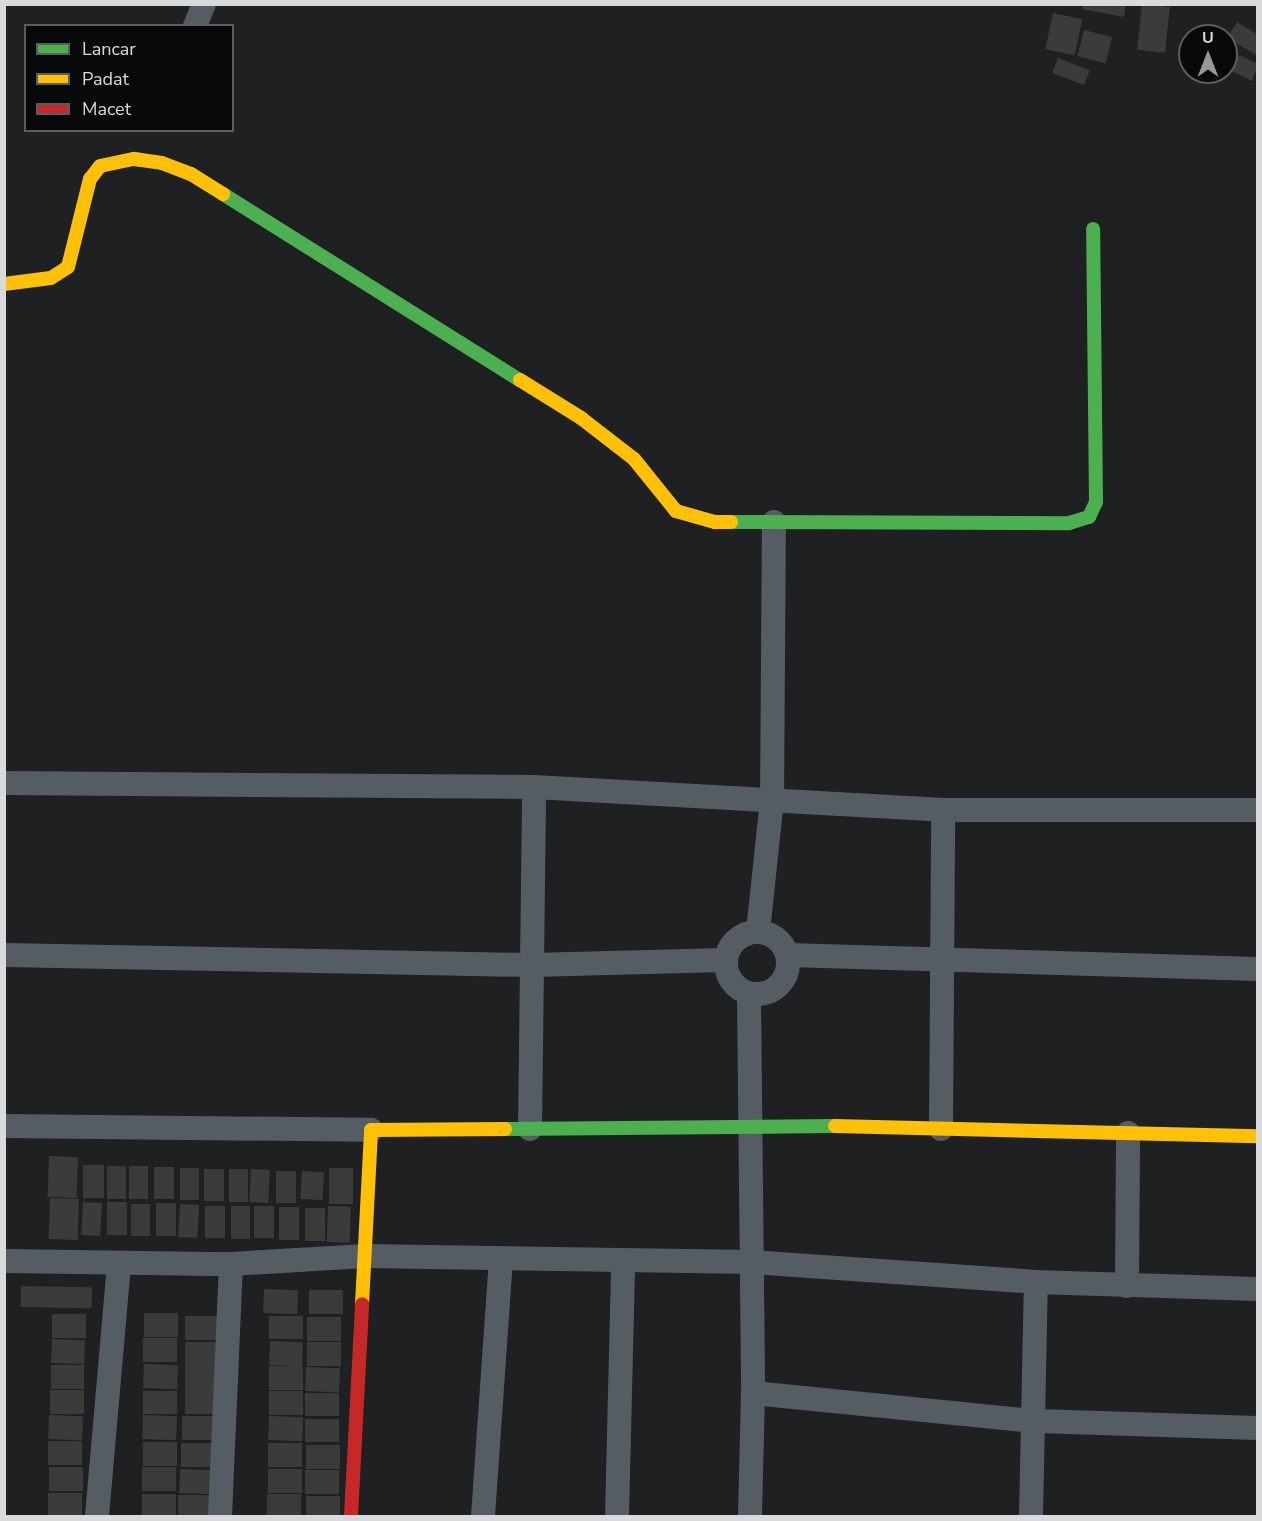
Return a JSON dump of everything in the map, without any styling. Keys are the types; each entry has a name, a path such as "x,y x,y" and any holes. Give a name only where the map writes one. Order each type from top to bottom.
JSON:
{"street":[{"path":"196,24 204,4"},
{"path":"4,285 51,278 68,267 76,246 90,179 100,166 134,159 162,163 191,174 581,418 634,459 657,492 676,511 715,522 1069,524 1089,517 1096,502 1092,229"},
{"path":"758,931 772,801 774,522"},
{"path":"4,783 534,787 943,810 1257,810"},
{"path":"530,1129 534,787"},
{"path":"941,1129 943,810"},
{"path":"758,931 777,938 788,955 786,977 770,992 748,995 730,982 724,960 735,939 758,931"},
{"path":"4,955 531,965 724,960"},
{"path":"788,955 1257,969"},
{"path":"748,995 752,1126 753,1393 750,1516"},
{"path":"4,1126 371,1130 752,1126 1257,1136"},
{"path":"351,1516 371,1130"},
{"path":"1127,1286 1128,1134"},
{"path":"4,1261 231,1264 365,1256 624,1262 752,1262 1036,1282 1257,1289"},
{"path":"483,1516 501,1259"},
{"path":"617,1516 624,1262"},
{"path":"97,1516 119,1264"},
{"path":"220,1516 231,1264"},
{"path":"1031,1516 1036,1421 1036,1282"},
{"path":"753,1393 1036,1421 1257,1428"}],"building":[{"path":"1083,4 1126,4 1124,17 1082,9"},
{"path":"1142,4 1170,7 1165,53 1137,50"},
{"path":"1053,13 1082,19 1075,55 1045,49"},
{"path":"1237,22 1258,35 1258,56 1238,44 1238,24 1236,24"},
{"path":"1084,30 1112,37 1106,63 1077,56"},
{"path":"1238,55 1258,64 1252,81 1238,74"},
{"path":"1058,58 1090,70 1084,85 1052,73"},
{"path":"49,1156 78,1157 77,1198 48,1197"},
{"path":"83,1165 104,1165 104,1198 83,1198"},
{"path":"107,1166 126,1166 126,1199 107,1199"},
{"path":"129,1166 148,1166 148,1199 129,1199"},
{"path":"154,1167 174,1167 174,1199 154,1199"},
{"path":"180,1168 199,1168 199,1200 180,1200"},
{"path":"329,1168 353,1168 353,1204 329,1204"},
{"path":"204,1169 224,1169 224,1201 204,1201"},
{"path":"229,1169 248,1169 248,1202 229,1202"},
{"path":"251,1169 270,1170 268,1203 249,1202"},
{"path":"276,1171 296,1171 296,1203 276,1203"},
{"path":"302,1171 324,1172 323,1200 301,1199"},
{"path":"50,1198 79,1199 78,1240 49,1239"},
{"path":"83,1202 102,1203 100,1236 81,1235"},
{"path":"107,1202 127,1202 127,1235 107,1235"},
{"path":"156,1203 176,1203 176,1236 156,1236"},
{"path":"131,1204 150,1204 150,1236 131,1236"},
{"path":"180,1204 199,1205 197,1238 178,1237"},
{"path":"205,1206 225,1206 225,1238 205,1238"},
{"path":"231,1206 250,1206 250,1239 231,1239"},
{"path":"254,1206 274,1206 274,1238 254,1238"},
{"path":"328,1206 351,1207 350,1243 327,1242"},
{"path":"279,1207 299,1207 299,1240 279,1240"},
{"path":"305,1208 325,1208 325,1241 305,1241"},
{"path":"21,1286 92,1287 92,1308 21,1307"},
{"path":"264,1289 298,1290 297,1314 263,1313"},
{"path":"309,1290 343,1290 343,1314 309,1314"},
{"path":"144,1313 178,1313 178,1337 144,1337"},
{"path":"52,1314 86,1314 86,1338 52,1338"},
{"path":"185,1316 219,1316 219,1340 185,1340"},
{"path":"269,1316 303,1316 303,1339 269,1339"},
{"path":"307,1317 341,1317 341,1341 307,1341"},
{"path":"143,1338 177,1338 177,1362 143,1362"},
{"path":"52,1339 85,1340 84,1364 51,1363"},
{"path":"270,1341 303,1342 302,1366 269,1365"},
{"path":"185,1342 219,1342 219,1414 185,1414"},
{"path":"307,1342 341,1342 341,1366 307,1366"},
{"path":"144,1364 178,1365 177,1389 143,1388"},
{"path":"51,1365 84,1365 84,1389 51,1389"},
{"path":"269,1366 303,1366 303,1390 269,1390"},
{"path":"306,1367 340,1368 339,1392 305,1391"},
{"path":"50,1390 84,1390 84,1414 50,1414"},
{"path":"143,1391 177,1391 177,1414 143,1414"},
{"path":"269,1391 303,1391 303,1415 269,1415"},
{"path":"305,1393 339,1393 339,1416 305,1416"},
{"path":"49,1415 83,1416 82,1440 48,1439"},
{"path":"143,1415 177,1416 176,1440 142,1439"},
{"path":"182,1416 216,1416 216,1440 182,1440"},
{"path":"269,1416 303,1417 302,1441 268,1440"},
{"path":"305,1419 339,1419 339,1442 305,1442"},
{"path":"48,1441 82,1441 82,1465 48,1465"},
{"path":"143,1442 177,1442 177,1466 143,1466"},
{"path":"181,1443 215,1443 215,1467 181,1467"},
{"path":"268,1443 302,1443 302,1467 268,1467"},
{"path":"306,1445 340,1445 340,1469 306,1469"},
{"path":"49,1467 83,1467 83,1491 49,1491"},
{"path":"142,1467 176,1467 176,1491 142,1491"},
{"path":"180,1469 214,1470 213,1494 179,1493"},
{"path":"268,1469 302,1469 302,1493 268,1493"},
{"path":"305,1470 339,1470 339,1494 305,1494"},
{"path":"48,1493 82,1493 82,1516 48,1516"},
{"path":"142,1494 176,1494 176,1516 142,1516"},
{"path":"267,1494 301,1494 301,1516 267,1516"},
{"path":"178,1495 212,1495 212,1516 178,1516"},
{"path":"306,1496 340,1496 340,1516 306,1516"}],"traffic: fast":[{"path":"223,194 520,380"},
{"path":"731,522 1069,523 1089,517 1096,502 1093,229"},
{"path":"505,1129 835,1126"}],"traffic: slow":[{"path":"4,284 51,278 68,267 90,179 100,166 134,159 162,163 191,174 223,194"},
{"path":"520,380 581,418 634,459 676,511 715,522 731,522"},
{"path":"835,1126 1258,1136"},
{"path":"362,1304 371,1130 505,1129"}],"traffic: jam":[{"path":"351,1516 362,1304"}]}
